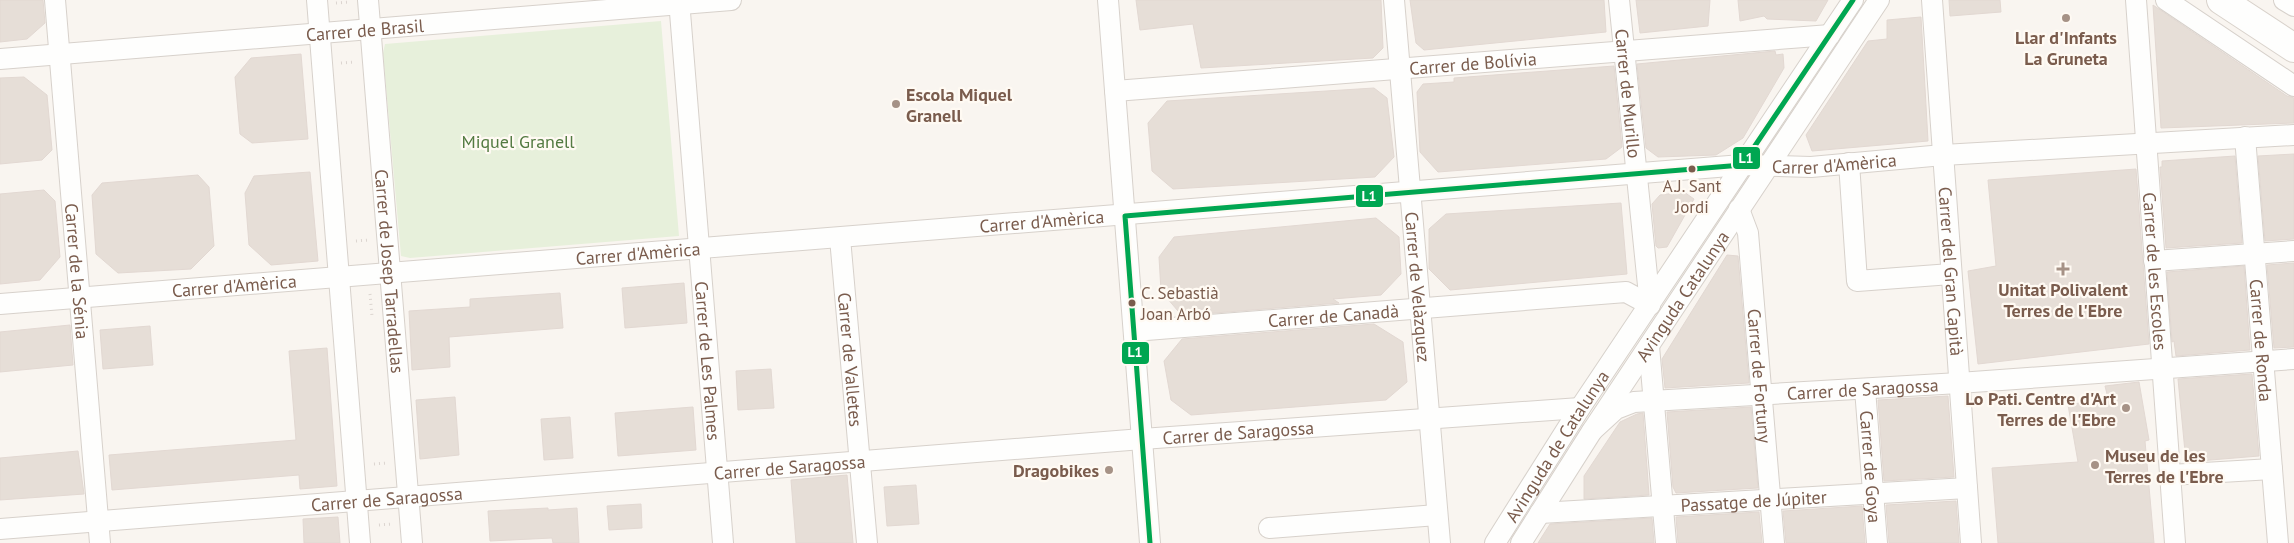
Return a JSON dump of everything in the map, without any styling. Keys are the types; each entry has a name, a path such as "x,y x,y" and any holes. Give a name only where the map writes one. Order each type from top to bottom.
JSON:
{"street":[{"name":"Carrer de la Sénia","path":"55,0 100,543"},
{"name":"Carrer de Brasil","path":"0,59 679,2 731,0"},
{"path":"1108,0 1150,543"},
{"name":"Carrer de Velàzquez","path":"1394,0 1440,543"},
{"name":"Carrer de Murillo","path":"1619,0 1650,305"},
{"name":"Avinguda de Catalunya","path":"1495,543 1580,408 1853,0"},
{"name":"Carrer de les Escoles","path":"2136,0 2175,543"},
{"path":"2166,0 2294,86"},
{"path":"2221,0 2294,48"},
{"path":"2284,0 2294,6"},
{"name":"Carrer de Josep Tarradellas","path":"368,1 412,543"},
{"path":"317,2 359,535"},
{"name":"Carrer de Les Palmes","path":"679,2 723,543"},
{"name":"Avinguda Catalunya","path":"1521,543 1592,431 1767,166 1879,2"},
{"name":"Carrer del Gran Capità","path":"1930,2 1971,543"},
{"name":"Carrer de Bolívia","path":"1115,91 1830,35"},
{"name":"Carrer d'Amèrica","path":"0,304 1125,216 1742,165 1811,167 1943,155 2294,134"},
{"name":"Carrer de Ronda","path":"2245,137 2278,543"},
{"path":"1849,163 1857,281 1951,274"},
{"name":"Carrer de Fortuny","path":"1739,209 1748,233 1774,543"},
{"name":"Carrer de Valletes","path":"840,238 866,543"},
{"path":"2154,261 2294,251"},
{"name":"Carrer de Canadà","path":"1134,332 1626,292 1650,305"},
{"path":"1649,346 1666,543"},
{"name":"Carrer de Saragossa","path":"1592,431 1616,409 1634,402 1959,383 2294,359"},
{"name":"Carrer de Goya","path":"1865,388 1877,543"},
{"name":"Carrer de Saragossa","path":"0,529 1142,439 1580,408"},
{"path":"2170,476 2272,469"},
{"name":"Passatge de Júpiter","path":"1540,513 1967,488"},
{"path":"1269,528 1437,515"}],"path":[{"path":"317,2 368,1"},
{"path":"322,64 373,61"},
{"path":"336,243 388,239"},
{"path":"341,307 393,302"},
{"path":"354,466 406,462"},
{"path":"359,535 410,522"}],"green space":[{"name":"Miquel Granell","path":"661,21 679,236 410,258 401,256 383,53 385,44"}],"building":[{"path":"0,0 43,0 45,23 27,39 0,42"},
{"path":"1136,0 1381,0 1383,48 1373,58 1201,68 1193,24 1140,30"},
{"path":"1410,0 1604,0 1606,32 1424,50 1416,43"},
{"path":"1636,0 1710,0 1708,26 1640,33"},
{"path":"1738,0 1828,0 1816,21 1767,19 1764,16 1740,21"},
{"path":"1949,0 2000,0 2001,12 1950,16"},
{"path":"2153,5 2287,96 2294,98 2294,123 2161,128"},
{"path":"1921,17 1928,141 1812,151 1806,135 1868,41 1887,39 1887,20"},
{"path":"1775,51 1776,55 1783,54 1784,68 1743,138 1716,155 1658,157 1646,148 1637,64"},
{"path":"301,54 308,139 252,143 240,134 235,77 251,58"},
{"path":"1614,66 1622,147 1606,159 1438,172 1420,152 1417,92 1423,84 1454,82 1454,78"},
{"path":"24,77 47,95 52,150 42,160 0,164 0,78"},
{"path":"1374,88 1387,98 1394,157 1375,177 1173,189 1152,171 1148,123 1167,101"},
{"path":"2294,154 2294,239 2265,241 2258,156"},
{"path":"2235,156 2242,243 2166,248 2160,167 2162,167 2162,161"},
{"name":"Unitat Polivalent Terres de l'Ebre","path":"2136,169 2149,344 1978,364 1968,271 1996,266 1988,180"},
{"path":"310,172 318,261 271,265 249,245 245,193 254,176"},
{"path":"198,175 209,187 214,246 191,269 118,273 96,254 92,195 102,183"},
{"path":"44,190 55,201 60,257 40,280 0,284 0,194"},
{"path":"1684,192 1694,199 1667,247 1658,248 1656,246 1652,204 1660,195"},
{"path":"1621,203 1627,274 1450,290 1429,269 1429,229 1446,214"},
{"path":"1376,218 1399,237 1401,274 1381,295 1333,299 1339,303 1202,314 1206,309 1178,311 1161,291 1159,257 1174,237"},
{"path":"1727,255 1738,256 1749,383 1665,388 1662,359"},
{"path":"2294,263 2294,347 2274,348 2267,265"},
{"path":"2244,266 2250,350 2176,356 2174,341 2172,342 2167,272"},
{"path":"684,283 687,323 625,328 622,288"},
{"path":"560,293 563,328 449,337 450,367 412,370 409,311 470,307 470,299"},
{"path":"1374,324 1403,342 1407,382 1386,400 1191,415 1171,400 1164,361 1182,339"},
{"path":"70,325 73,365 0,372 0,332"},
{"path":"150,326 153,365 103,369 100,330"},
{"path":"327,348 337,486 300,489 299,475 112,490 109,455 296,440 289,351"},
{"path":"771,369 774,408 738,410 736,371"},
{"path":"2252,374 2259,456 2186,462 2178,379"},
{"name":"Museu de les Terres de l'Ebre","path":"2139,382 2149,440 2145,441 2154,543 1998,543 1992,468 2078,462 2068,405 2108,398 2105,386"},
{"path":"1948,396 1954,477 1884,481 1878,400"},
{"path":"455,397 459,455 420,459 416,400"},
{"path":"693,407 696,450 618,456 615,413"},
{"path":"1751,407 1758,488 1676,493 1673,487 1667,412"},
{"path":"1643,413 1649,495 1584,499 1584,476 1620,422"},
{"path":"570,417 573,458 544,460 541,419"},
{"path":"78,451 84,494 0,500 0,458"},
{"path":"847,475 853,543 796,543 791,480"},
{"path":"916,485 919,524 887,526 884,487"},
{"path":"1956,501 1959,543 1889,543 1886,505"},
{"path":"641,504 642,528 609,530 607,506"},
{"path":"1862,506 1865,543 1786,543 1783,511"},
{"path":"548,508 548,510 577,508 579,543 553,543 552,538 490,541 488,511"},
{"path":"1759,512 1762,543 1678,543 1676,517"},
{"path":"338,517 340,543 304,543 303,519"},
{"path":"1652,518 1654,543 1538,543 1550,524"}],"transit line":[{"name":"L1","path":"1150,543 1125,216 1742,165 1853,0"}],"place":[{"name":"Llar d'Infants La Gruneta","path":"2066,18"},
{"name":"Escola Miquel Granell","path":"896,104"},
{"name":"A.J. Sant Jordi","path":"1692,169"},
{"name":"Unitat Polivalent Terres de l'Ebre","path":"2063,269"},
{"name":"C. Sebastià Joan Arbó","path":"1132,303"},
{"name":"Lo Pati. Centre d'Art Terres de l'Ebre","path":"2126,408"},
{"name":"Museu de les Terres de l'Ebre","path":"2095,465"},
{"name":"Dragobikes","path":"1109,470"}]}
